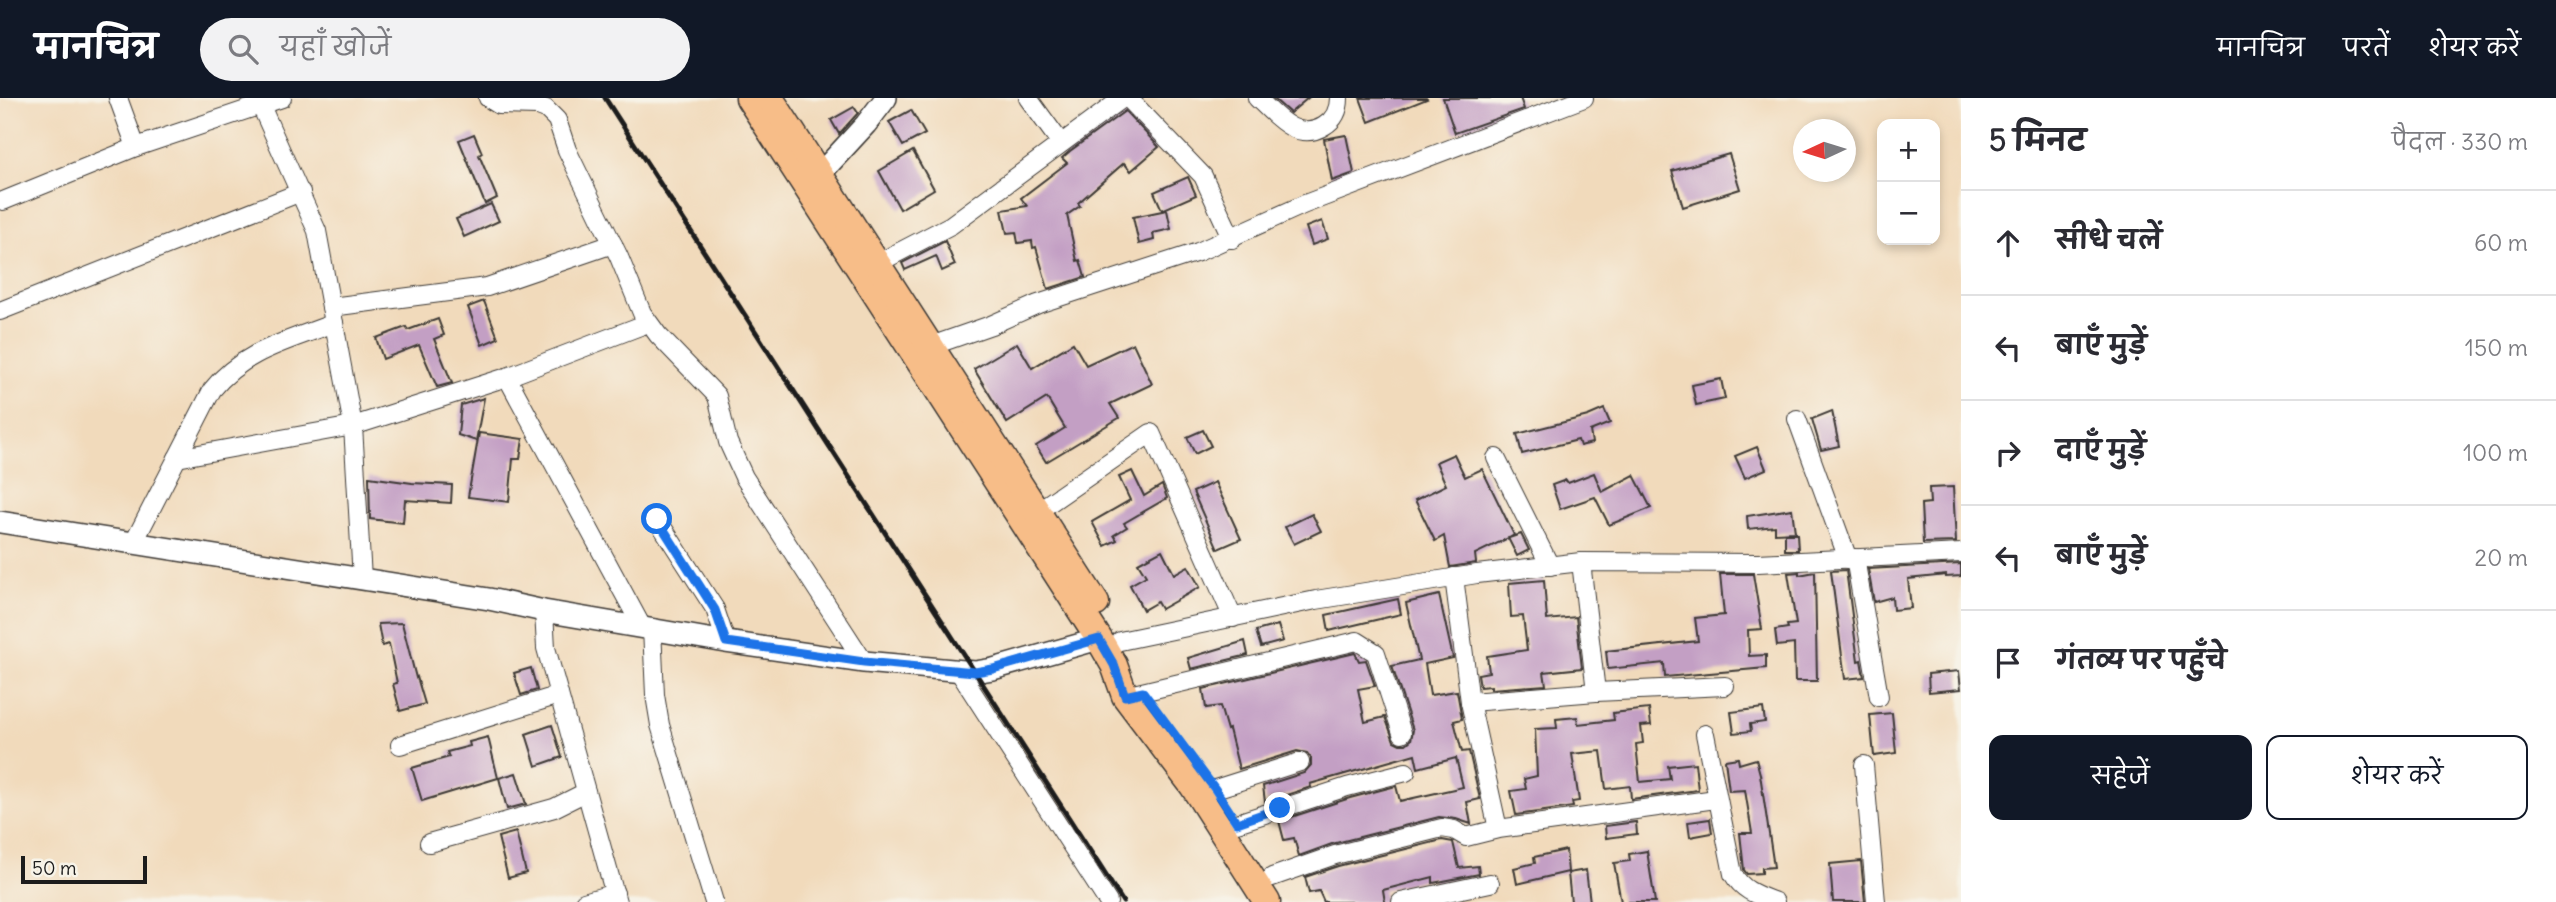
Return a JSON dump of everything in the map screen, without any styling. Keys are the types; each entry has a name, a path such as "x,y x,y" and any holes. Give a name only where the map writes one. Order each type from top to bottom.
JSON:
{"main road":[{"path":"749,98 1109,640"},
{"path":"771,98 1038,512 1109,640 1114,665 1193,786 1269,890 1287,902"},
{"path":"1134,694 1215,789 1237,823 1269,890"}],"street":[{"path":"118,98 136,147"},
{"path":"3,201 136,147 262,102 282,98"},
{"path":"488,98 499,105 538,106 553,115 648,323 717,396 728,442 744,477 864,662"},
{"path":"819,175 886,98"},
{"path":"1028,98 1060,142"},
{"path":"878,264 951,225 1060,142 1126,98 1203,176 1232,239"},
{"path":"1257,98 1292,128 1311,132 1330,122 1339,106 1339,98"},
{"path":"931,346 991,325 1038,304 1232,239 1270,218 1584,98"},
{"path":"262,102 317,231 353,426 362,579"},
{"path":"0,311 301,192"},
{"path":"133,544 212,390 234,366 247,357 333,315 488,287 613,244"},
{"path":"177,458 353,426 506,377 648,323"},
{"path":"506,377 647,628 660,725 714,902"},
{"path":"1797,419 1851,558 1880,697"},
{"path":"1038,512 1151,433 1233,618"},
{"path":"1496,458 1550,566"},
{"path":"657,519 715,610 726,642"},
{"path":"0,522 489,599 726,642 864,662 975,672 1109,640 1316,600 1454,577 1581,562 1758,563 1961,553"},
{"path":"1581,562 1596,692"},
{"path":"1454,577 1470,702 1498,830"},
{"path":"544,611 546,648 616,897 584,902"},
{"path":"1134,694 1357,641 1376,653 1402,733"},
{"path":"958,670 1108,902"},
{"path":"1470,702 1596,692 1725,687"},
{"path":"400,745 559,695"},
{"path":"1704,734 1733,874 1739,885 1751,893 1775,902"},
{"path":"1215,789 1300,762"},
{"path":"1864,765 1876,902"},
{"path":"1237,823 1347,787 1406,772"},
{"path":"429,843 554,808 586,792"},
{"path":"1269,890 1335,855 1442,828 1454,830 1466,837 1498,830 1716,799"},
{"path":"1401,902 1490,883"}],"building":[{"path":"1273,98 1308,98 1290,113"},
{"path":"1360,98 1426,98 1427,99 1369,122"},
{"path":"1443,98 1520,98 1524,109 1455,133"},
{"path":"854,107 858,113 839,134 831,120"},
{"path":"911,110 925,134 903,146 889,122"},
{"path":"1125,111 1159,147 1131,171 1124,163 1078,203 1080,206 1067,215 1077,261 1080,260 1085,277 1048,289 1036,247 1033,248 1032,241 1018,243 1016,232 1007,233 1002,210 1027,206 1021,198 1067,163 1062,158"},
{"path":"474,134 482,153 479,155 497,198 485,204 459,140"},
{"path":"1346,135 1354,173 1332,181 1324,139"},
{"path":"913,151 934,189 900,209 879,171"},
{"path":"1729,154 1740,189 1683,207 1672,171"},
{"path":"1188,177 1196,195 1162,210 1154,192"},
{"path":"491,204 499,221 464,237 456,219"},
{"path":"1167,210 1171,229 1153,233 1154,240 1139,244 1133,217"},
{"path":"1322,221 1328,239 1312,245 1306,227"},
{"path":"945,241 955,265 942,271 936,256 905,270 902,263"},
{"path":"484,301 498,338 482,345 468,307"},
{"path":"438,319 444,335 434,339 452,383 437,387 419,345 383,359 376,338"},
{"path":"1017,343 1032,368 1073,343 1086,365 1133,343 1152,384 1110,404 1119,418 1046,462 1036,446 1065,428 1047,398 1007,423 974,369"},
{"path":"1721,379 1725,399 1696,405 1692,385"},
{"path":"484,398 476,441 458,435 461,405"},
{"path":"1604,409 1610,423 1590,431 1592,443 1580,446 1578,440 1522,454 1517,434 1588,416"},
{"path":"1832,411 1839,446 1821,450 1812,419"},
{"path":"1203,430 1211,446 1195,454 1187,437"},
{"path":"479,433 523,439 520,459 513,459 509,502 468,497"},
{"path":"1757,447 1766,469 1745,478 1735,456"},
{"path":"1454,454 1465,477 1482,469 1514,535 1509,538 1521,534 1529,550 1517,556 1508,538 1475,554 1476,563 1450,567 1444,536 1435,541 1415,500 1446,485 1436,462"},
{"path":"1132,471 1144,496 1162,485 1167,498 1124,523 1127,527 1114,535 1117,540 1105,546 1092,522 1130,500 1119,477"},
{"path":"1594,473 1602,492 1634,475 1651,508 1609,525 1595,497 1560,509 1552,485 1566,480 1568,483"},
{"path":"369,477 452,485 451,503 405,500 403,523 370,519"},
{"path":"1215,482 1241,539 1218,549 1193,492"},
{"path":"1953,487 1956,542 1923,543 1921,504 1930,503 1929,488"},
{"path":"1792,509 1795,532 1775,533 1775,526 1748,529 1747,516"},
{"path":"1312,514 1321,531 1294,544 1285,527"},
{"path":"1785,534 1797,534 1798,550 1785,550"},
{"path":"1162,550 1174,574 1188,566 1200,587 1161,609 1157,602 1143,610 1130,585 1146,576 1138,563"},
{"path":"1961,564 1961,576 1908,579 1911,608 1893,610 1892,597 1874,602 1868,569"},
{"path":"1846,570 1858,661 1861,660 1864,677 1845,679 1831,571"},
{"path":"1799,572 1799,575 1815,572 1817,681 1795,681 1794,644 1777,646 1775,630 1796,624 1788,573"},
{"path":"1720,574 1753,574 1762,629 1748,630 1749,656 1766,655 1766,668 1665,677 1664,663 1608,669 1606,651 1698,641 1695,618 1724,615"},
{"path":"1544,580 1547,620 1576,617 1582,668 1544,672 1546,685 1491,689 1491,686 1480,687 1478,674 1489,672 1487,656 1527,650 1523,616 1511,617 1509,583"},
{"path":"1439,595 1453,658 1425,664 1430,695 1457,691 1462,719 1454,721 1462,752 1469,751 1480,799 1467,802 1471,824 1439,817 1332,844 1299,856 1294,838 1284,840 1279,821 1396,786 1400,801 1463,787 1456,758 1418,768 1415,754 1310,784 1311,787 1265,802 1263,786 1304,773 1311,765 1311,758 1307,753 1297,751 1239,769 1220,706 1206,708 1203,689 1355,653 1359,661 1366,660 1375,686 1358,689 1365,722 1385,717 1394,741 1406,744 1411,740 1413,730 1392,666 1419,660 1406,603"},
{"path":"1398,599 1401,614 1329,631 1326,615"},
{"path":"402,623 425,704 400,711 393,684 397,683 389,644 382,646 378,624"},
{"path":"1278,625 1283,641 1261,647 1256,631"},
{"path":"1245,641 1248,655 1191,669 1188,658"},
{"path":"531,668 537,690 521,695 514,673"},
{"path":"1959,671 1961,689 1929,692 1928,674"},
{"path":"1763,708 1765,722 1750,724 1751,731 1734,733 1731,712"},
{"path":"1649,709 1651,725 1641,726 1643,743 1636,744 1640,782 1670,779 1668,766 1695,763 1698,790 1631,799 1630,786 1606,789 1601,751 1572,754 1579,801 1572,802 1573,807 1516,815 1511,791 1526,789 1524,779 1537,776 1535,729 1557,728 1556,719 1577,717 1578,724 1614,720 1613,713"},
{"path":"1892,713 1896,753 1874,756 1870,715"},
{"path":"552,725 562,757 536,766 526,734"},
{"path":"488,737 498,778 422,801 412,768 449,757 447,752 470,746 469,742"},
{"path":"1738,758 1739,764 1756,759 1760,774 1774,867 1762,868 1762,873 1747,874 1744,870 1740,833 1752,833 1745,790 1729,791 1725,760"},
{"path":"516,773 526,804 507,809 499,778"},
{"path":"1710,819 1712,833 1690,837 1688,822"},
{"path":"1636,822 1637,834 1606,838 1605,826"},
{"path":"516,832 526,873 508,878 498,837"},
{"path":"1442,840 1453,842 1459,868 1478,866 1479,874 1433,883 1433,877 1383,890 1385,902 1324,902 1319,891 1309,893 1305,877"},
{"path":"1566,850 1568,872 1517,884 1514,868 1535,863 1534,857"},
{"path":"1647,851 1655,902 1621,902 1614,863 1630,861 1629,854"},
{"path":"1861,861 1865,902 1833,902 1830,864"},
{"path":"1586,870 1590,902 1571,902 1568,873"}],"railway":[{"path":"605,98 1123,902"}],"route":[{"path":"657,519 715,610 726,642 864,662 975,672 1099,639 1114,665 1125,696 1143,692 1237,823 1280,808"}]}
